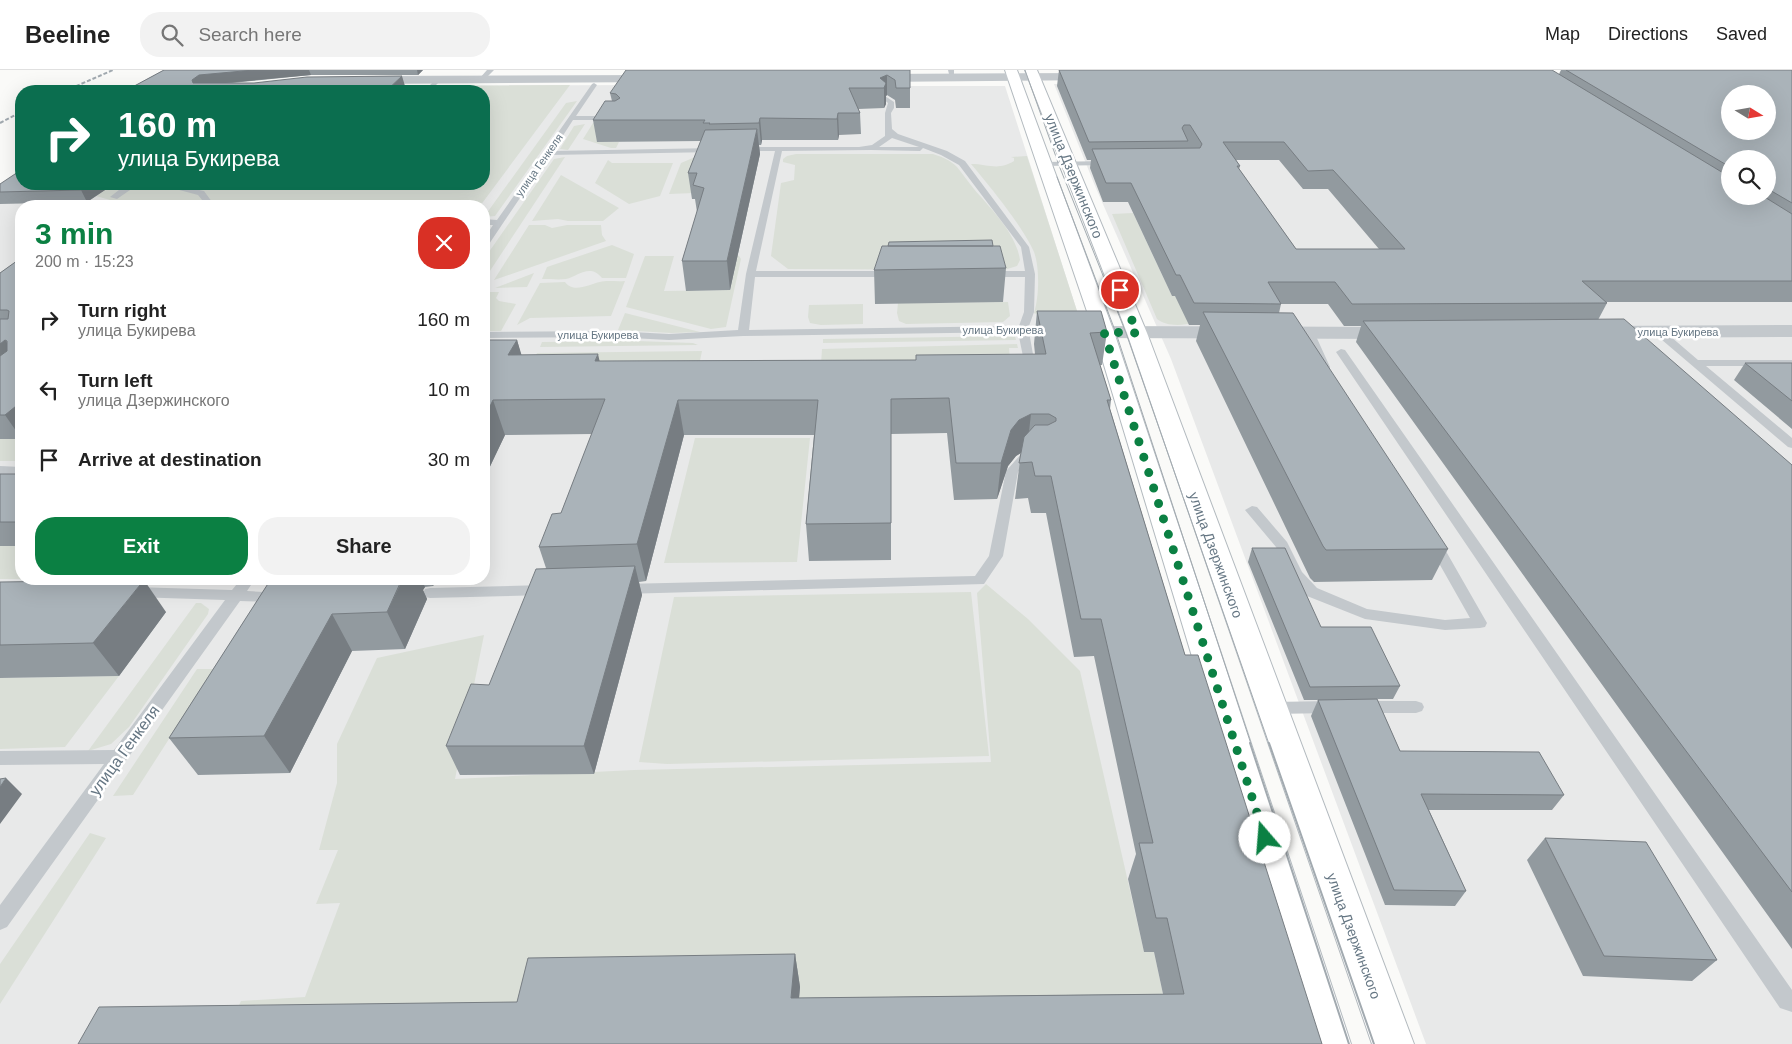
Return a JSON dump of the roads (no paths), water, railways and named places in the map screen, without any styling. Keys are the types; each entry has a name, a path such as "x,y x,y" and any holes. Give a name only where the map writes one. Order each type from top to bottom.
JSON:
{"main road":[{"name":"улица Дзержинского","path":"1022,73 1056,164 1137,333 1393,1044"},
{"name":"улица Дзержинского","path":"1056,164 1090,332 1330,1044"}],"street":[{"path":"863,78 1022,73 1109,77"},
{"path":"352,80 664,79"},
{"name":"улица Букирева","path":"1589,332 1792,331"},
{"name":"улица Букирева","path":"1090,332 1410,333"}],"lane":[{"path":"481,80 491,70"},
{"name":"улица Генкеля","path":"490,236 572,118 596,78"},
{"path":"433,85 438,80"},
{"path":"859,149 874,146 890,138 884,106 896,98"},
{"path":"572,118 619,118"},
{"path":"889,130 896,136 944,153 962,163 1025,247 1030,274 1029,312 1024,329 1034,381"},
{"path":"743,333 752,274 779,149"},
{"path":"734,150 931,149"},
{"path":"548,153 725,150"},
{"path":"1056,164 1117,163"},
{"path":"114,197 124,190"},
{"path":"188,190 201,193 206,200"},
{"path":"490,222 499,223"},
{"path":"752,274 900,274"},
{"path":"980,274 1030,274"},
{"name":"улица Букирева","path":"490,335 612,334 669,337 743,333 1024,329 1090,332"},
{"path":"1659,332 1792,444"},
{"path":"1310,334 1330,376"},
{"path":"1341,352 1787,1001 1792,1002"},
{"path":"1696,363 1792,363"},
{"path":"614,590 978,581 996,556 1012,471 1027,455 1044,455"},
{"path":"0,470 15,471"},
{"path":"1252,510 1282,545 1296,574 1312,592 1365,614 1445,625 1480,623 1426,528"},
{"name":"улица Генкеля","path":"0,921 244,585"},
{"path":"430,593 556,590"},
{"path":"123,592 296,596"},
{"path":"1272,708 1416,706"},
{"path":"0,758 119,757"}],"tram line":[{"path":"1025,70 1060,168 1126,333 1269,744"},
{"path":"1057,177 1116,333 1251,744"},
{"path":"1250,743 1349,1044"},
{"path":"1269,743 1374,1044"}],"railway":[{"path":"79,85 113,70"},
{"path":"0,123 15,115"}]}
